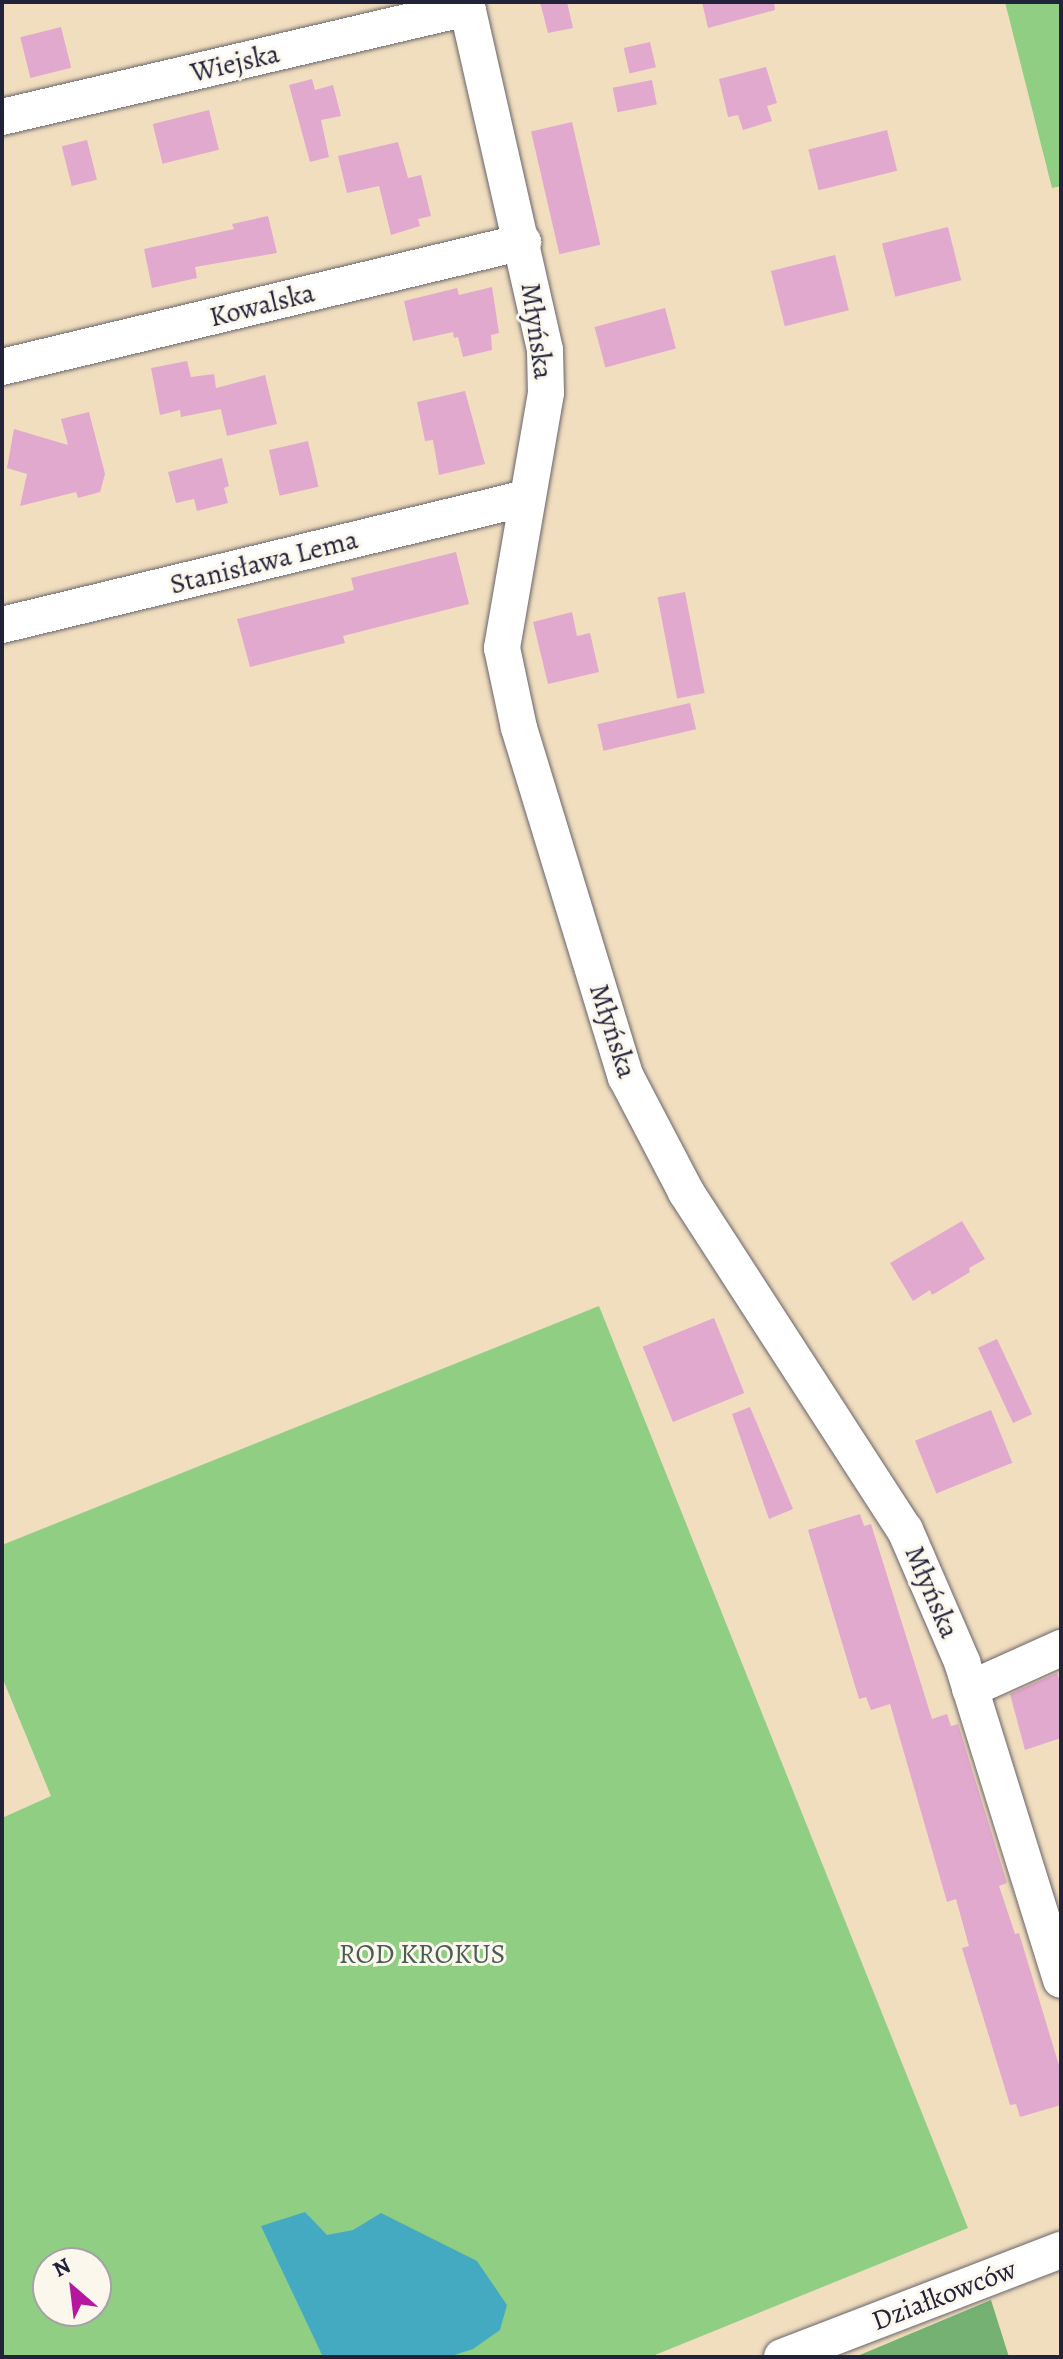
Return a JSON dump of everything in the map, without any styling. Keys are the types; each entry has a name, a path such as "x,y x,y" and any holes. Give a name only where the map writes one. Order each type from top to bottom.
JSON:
{"street":[{"name":"Wiejska","path":"2,117 467,5"},
{"name":"Młyńska","path":"467,5 545,350 546,393 502,648 519,728 626,1077 686,1192 905,1530 970,1689 1061,1980"},
{"name":"Kowalska","path":"2,367 523,242"},
{"name":"Stanisława Lema","path":"2,625 526,498"},
{"path":"970,1689 1061,1648"},
{"name":"Działkowców","path":"782,2357 1061,2250"}],"green space":[{"path":"1005,2 1061,2 1061,186 1052,188"},
{"name":"ROD KROKUS","path":"599,1306 968,2228 650,2357 2,2357 2,1818 51,1796 2,1677 2,1545"},
{"path":"991,2300 1009,2357 855,2357"}],"water":[{"path":"305,2212 327,2235 353,2230 381,2213 477,2261 507,2305 500,2330 473,2349 448,2357 323,2357 261,2226"}],"building":[{"path":"540,2 567,2 573,28 548,33"},
{"path":"702,2 774,2 775,10 708,28"},
{"path":"61,27 71,68 30,78 20,37"},
{"path":"650,42 656,67 630,73 624,48"},
{"path":"766,67 777,103 767,106 772,121 743,130 738,115 728,117 719,79"},
{"path":"312,79 315,90 333,85 341,116 321,120 329,157 310,162 289,85"},
{"path":"652,80 657,105 618,112 613,88"},
{"path":"209,110 219,150 163,164 153,124"},
{"path":"572,122 600,245 559,254 531,131"},
{"path":"887,130 897,171 819,190 808,150"},
{"path":"87,140 97,180 72,186 62,146"},
{"path":"398,142 408,178 421,175 431,216 418,219 420,226 391,235 379,186 347,193 338,156"},
{"path":"268,216 277,253 195,267 197,278 152,288 144,249 234,229 232,224"},
{"path":"948,227 961,280 895,297 882,243"},
{"path":"835,255 849,310 785,326 771,271"},
{"path":"492,287 499,333 491,335 492,350 463,357 458,337 454,338 453,332 413,341 404,301 457,288 459,295"},
{"path":"665,308 676,349 605,367 594,327"},
{"path":"187,361 191,377 214,374 216,388 265,375 277,424 227,436 221,409 181,417 180,410 160,415 151,368"},
{"path":"465,391 485,464 439,475 433,440 425,441 417,402"},
{"path":"89,412 105,474 100,492 78,498 76,492 20,506 27,474 7,468 14,429 68,445 61,419"},
{"path":"308,441 319,487 280,496 269,450"},
{"path":"222,458 229,486 224,488 228,503 197,511 194,499 176,503 168,472"},
{"path":"456,552 469,604 343,636 345,643 250,667 237,619 354,590 351,578"},
{"path":"685,592 705,693 677,698 658,597"},
{"path":"572,612 577,636 590,633 599,672 548,684 533,622"},
{"path":"690,703 696,729 604,751 597,724"},
{"path":"962,1221 985,1259 932,1295 930,1290 913,1301 890,1263"},
{"path":"714,1318 744,1393 673,1422 643,1347"},
{"path":"997,1339 1032,1414 1013,1423 978,1348"},
{"path":"750,1407 793,1509 769,1519 732,1414"},
{"path":"991,1410 1012,1463 936,1494 915,1441"},
{"path":"860,1514 864,1526 871,1524 932,1719 947,1714 951,1726 958,1724 1007,1883 999,1886 1015,1934 1019,1933 1061,2072 1061,2105 1020,2117 1016,2104 1010,2105 962,1948 969,1946 956,1899 947,1902 890,1704 871,1710 866,1697 859,1699 808,1530"},
{"path":"1057,1673 1061,1684 1061,1738 1025,1750 1010,1694"}]}
